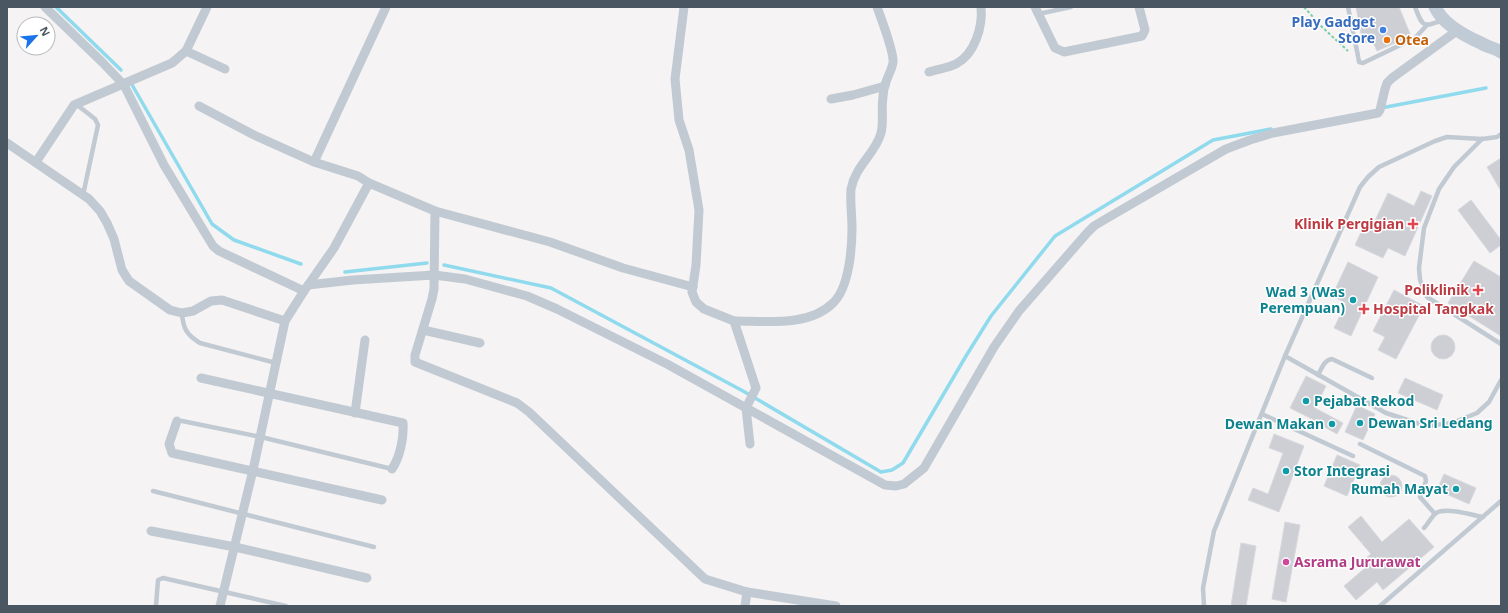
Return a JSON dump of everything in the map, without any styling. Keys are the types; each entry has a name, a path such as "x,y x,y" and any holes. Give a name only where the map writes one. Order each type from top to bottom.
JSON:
{"street":[{"path":"45,7 124,84 164,165 213,246 219,251 306,288 353,280 434,275 465,279 533,299 557,309 747,406 885,485 896,486 904,484 924,468 994,347 1019,311 1094,226 1226,149 1250,140 1273,134 1375,114 1380,110 1387,83 1458,30"},
{"path":"36,162 72,107 76,104 172,63 186,50 208,7"},
{"path":"314,162 386,7"},
{"path":"684,7 675,80 679,120 690,150 699,210 696,265 692,292 696,302 704,309 734,321 796,319 814,315 824,311 834,302 842,291 847,276 852,230 852,188 855,175 877,142 881,133 882,98 884,86 893,61 877,7"},
{"path":"930,72 956,64 970,52 980,29 981,7"},
{"path":"1037,11 1055,48 1068,52 1142,36 1145,30 1139,7"},
{"path":"1435,7 1443,19 1458,30 1482,44 1501,52"},
{"path":"186,50 225,69"},
{"path":"831,99 853,95 884,86"},
{"path":"199,106 254,135 314,162 358,176 369,183 435,211 550,242 623,268 693,287"},
{"path":"7,143 83,195 100,211 114,239 122,270 129,281 170,310 182,313 193,311 211,301 222,300 285,321"},
{"path":"220,606 261,437 285,321 334,248 369,183"},
{"path":"435,211 434,289 414,358 415,362 517,403 536,418 705,579 748,592 836,606"},
{"path":"734,321 756,388 755,393 747,406 750,444"},
{"path":"423,330 480,343"},
{"path":"355,413 365,340"},
{"path":"201,378 403,423 404,433 396,463 392,469"},
{"path":"177,421 169,444 172,453 382,500"},
{"path":"151,531 235,547 367,578"},
{"path":"745,606 748,592"}],"lane":[{"path":"1037,11 1071,7"},
{"path":"1348,7 1359,62 1363,63 1414,38 1427,25 1443,19"},
{"path":"1414,7 1421,23 1427,25"},
{"path":"76,104 95,119 98,125 83,195"},
{"path":"1204,606 1203,588 1214,531 1285,356 1360,188 1368,177 1379,167 1435,141 1447,137 1482,139 1497,137 1501,134"},
{"path":"1482,139 1454,167 1439,189 1424,228 1419,268 1420,280 1427,297 1501,344"},
{"path":"182,313 182,322 189,336 200,343 276,363"},
{"path":"1285,356 1386,413 1426,426 1452,423 1477,413 1490,402 1501,380"},
{"path":"1318,375 1325,362 1332,359 1372,378"},
{"path":"1262,414 1353,456"},
{"path":"177,421 261,437 392,469"},
{"path":"1360,444 1425,476 1426,481 1420,496 1435,514"},
{"path":"153,491 374,548"},
{"path":"1380,606 1501,500"},
{"path":"1424,528 1435,514 1449,511 1483,517"},
{"path":"156,606 158,580 163,578 286,606"}],"path":[{"path":"1304,7 1322,27 1359,62"}],"building":[{"path":"1356,7 1399,7 1411,36 1377,51 1372,40 1363,44"},
{"path":"1501,158 1501,191 1487,167"},
{"path":"1421,191 1432,196 1405,256 1388,248 1383,258 1355,245 1365,224 1372,227 1388,193 1414,206"},
{"path":"1471,200 1501,240 1501,245 1490,253 1458,210"},
{"name":"Poliklinik","path":"1474,261 1501,277 1501,336 1448,303"},
{"name":"Wad 3 (Was Perempuan)","path":"1348,262 1378,277 1351,336 1334,328 1346,303 1332,296"},
{"path":"1394,290 1424,306 1396,359 1378,350 1385,337 1373,331"},
{"path":"1443,335 1448,336 1454,342 1454,352 1448,358 1443,359 1438,358 1432,352 1431,347 1432,342 1438,336"},
{"name":"Pejabat Rekod","path":"1306,376 1326,386 1315,408 1343,423 1337,434 1321,425 1322,424 1290,408"},
{"path":"1405,378 1443,395 1437,410 1398,393"},
{"name":"Dewan Sri Ledang","path":"1357,405 1375,414 1363,440 1345,432"},
{"name":"Stor Integrasi","path":"1274,434 1304,446 1279,512 1248,500 1253,488 1268,494 1283,453 1269,448"},
{"path":"1337,455 1360,465 1347,496 1324,486"},
{"name":"Rumah Mayat","path":"1444,474 1476,488 1469,504 1437,490"},
{"path":"1391,475 1395,476 1401,482 1401,490 1395,496 1391,497 1387,496 1381,490 1380,486 1381,482 1387,476"},
{"path":"1361,516 1382,542 1409,519 1434,547 1383,590 1377,582 1356,600 1344,586 1371,563 1366,558 1371,554 1348,527"},
{"name":"Asrama Jururawat","path":"1285,522 1300,525 1286,602 1272,599"},
{"name":"Asrama Jururawat","path":"1241,543 1256,546 1246,606 1231,606"}],"waterway":[{"path":"56,7 121,70"},
{"path":"131,83 212,224 234,240 301,264"},
{"path":"1381,108 1486,88"},
{"path":"444,265 551,288 743,391 881,472 892,470 903,463 991,316 1055,236 1213,140 1271,129"},
{"path":"345,272 427,263"}],"place":[{"name":"Play Gadget Store","path":"1383,30"},
{"name":"Otea","path":"1387,40"},
{"name":"Klinik Pergigian","path":"1413,224"},
{"name":"Poliklinik","path":"1478,290"},
{"name":"Wad 3 (Was Perempuan)","path":"1353,300"},
{"name":"Hospital Tangkak","path":"1364,309"},
{"name":"Pejabat Rekod","path":"1306,401"},
{"name":"Dewan Sri Ledang","path":"1360,423"},
{"name":"Dewan Makan","path":"1332,424"},
{"name":"Stor Integrasi","path":"1286,471"},
{"name":"Rumah Mayat","path":"1456,489"},
{"name":"Asrama Jururawat","path":"1286,562"}]}
